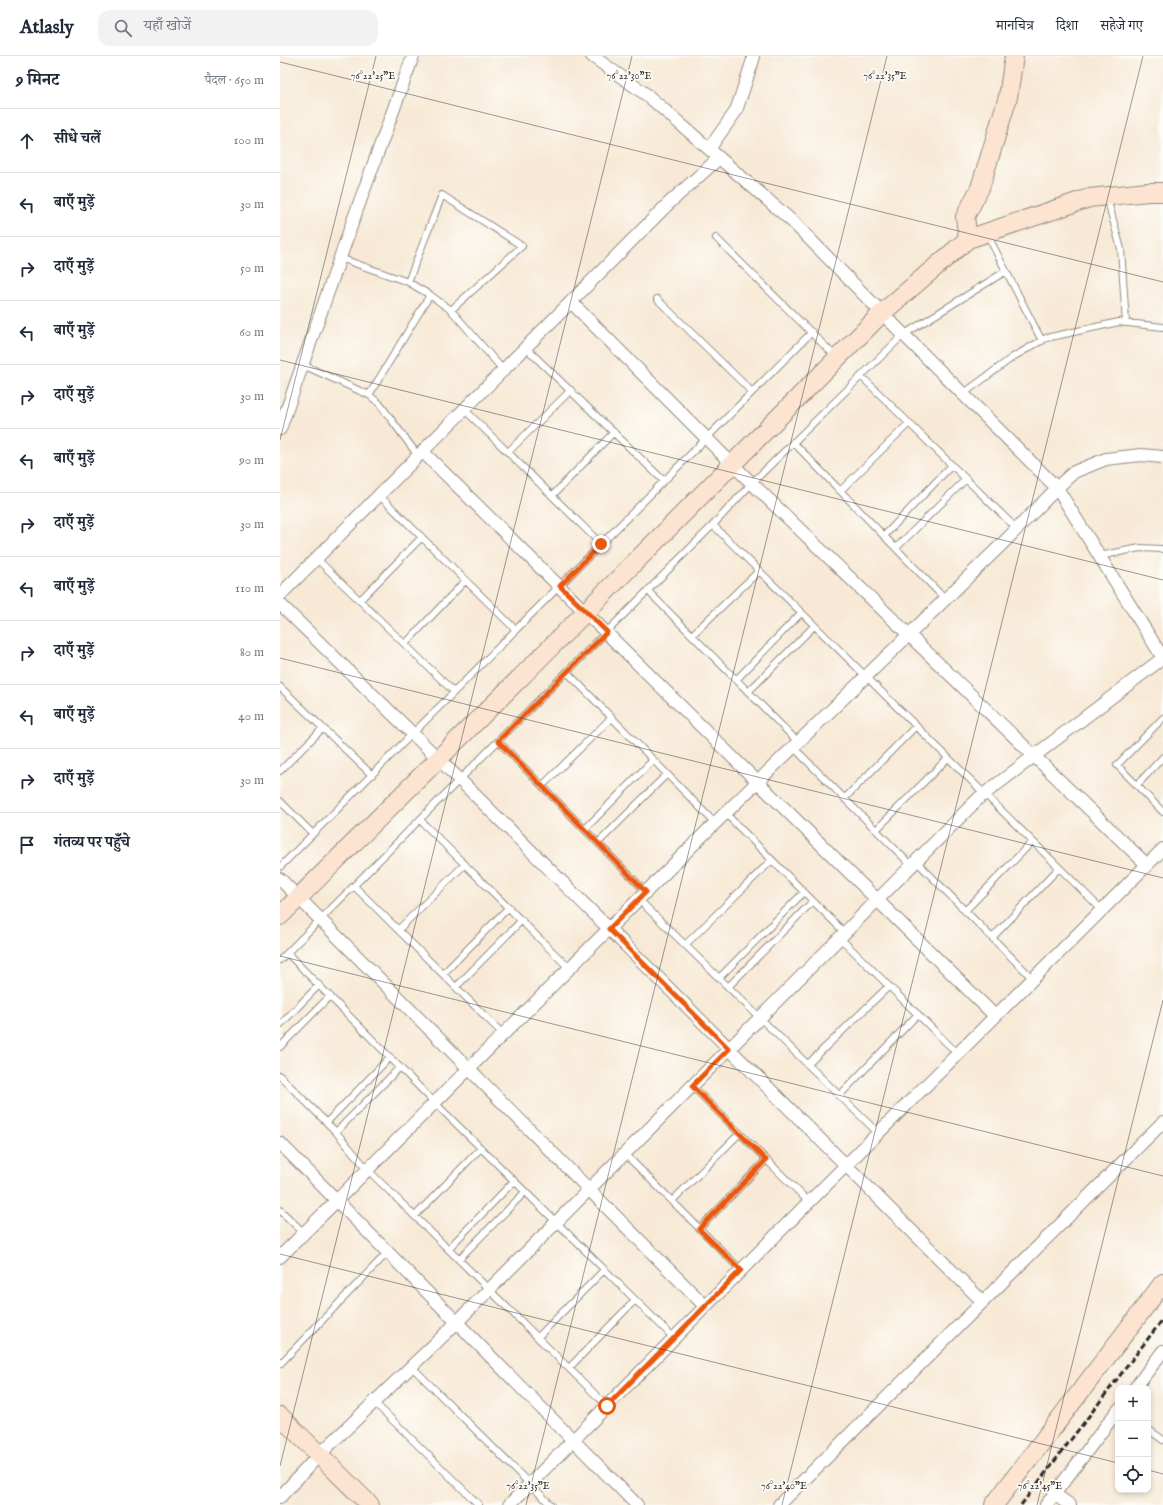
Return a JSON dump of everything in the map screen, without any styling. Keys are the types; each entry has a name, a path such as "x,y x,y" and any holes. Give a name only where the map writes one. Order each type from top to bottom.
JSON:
{"street":[{"path":"280,429 413,56"},
{"path":"280,1497 319,1455 456,1322 984,794 1163,658 1056,488 792,222 647,95 592,56"},
{"path":"709,149 736,111 753,56"},
{"path":"968,239 965,217 980,188 1008,97 1014,56"},
{"path":"280,595 380,496 668,204 719,158"},
{"path":"280,916 586,612 882,313 968,239 1089,198 1148,192 1163,192"},
{"path":"571,302 732,464 1147,866"},
{"path":"421,454 560,586 996,1016"},
{"path":"280,1257 642,895 945,600 1056,488 1074,472 1106,459 1140,454 1163,457"},
{"path":"280,604 439,759 983,1302"},
{"path":"508,1505 1163,849"},
{"path":"280,879 706,1306"},
{"path":"779,1505 1163,1122"},
{"path":"280,1143 637,1505"},
{"path":"994,1505 1163,1283"},
{"path":"1138,1385 1159,1365 1163,1351"},
{"path":"1046,1505 1115,1414"},
{"path":"280,1416 370,1505"},
{"path":"1054,1494 1070,1505"}],"lane":[{"path":"408,282 442,195 522,246 451,310"},
{"path":"1107,197 1121,249 1126,323"},
{"path":"986,233 1042,341"},
{"path":"716,238 838,358"},
{"path":"340,258 408,282 430,295 451,310 504,371"},
{"path":"280,960 713,525 752,483 903,335 1006,271"},
{"path":"369,395 430,295"},
{"path":"657,300 752,392"},
{"path":"963,394 1012,356 1046,338 1119,322 1163,327"},
{"path":"280,867 812,332"},
{"path":"526,348 664,481"},
{"path":"303,364 369,395 379,403 421,454"},
{"path":"861,376 1017,529"},
{"path":"508,452 571,390"},
{"path":"465,410 601,544"},
{"path":"840,490 909,423"},
{"path":"552,496 614,432"},
{"path":"793,442 945,600"},
{"path":"884,536 952,465"},
{"path":"896,548 966,479"},
{"path":"380,496 516,630"},
{"path":"713,525 1102,910"},
{"path":"360,600 422,537"},
{"path":"1099,556 1140,548 1163,549"},
{"path":"317,559 454,692"},
{"path":"692,635 759,571"},
{"path":"405,644 466,580"},
{"path":"648,590 748,692 876,830 965,911 1033,979"},
{"path":"736,680 801,612"},
{"path":"748,692 814,626"},
{"path":"567,672 715,823"},
{"path":"280,687 372,775"},
{"path":"542,786 611,718"},
{"path":"1163,718 1117,765 1163,812"},
{"path":"845,798 916,726"},
{"path":"280,771 323,728"},
{"path":"498,741 598,843 685,945 878,1133"},
{"path":"1137,785 1163,757"},
{"path":"876,830 948,758"},
{"path":"584,829 653,760"},
{"path":"598,843 667,774"},
{"path":"280,801 313,834"},
{"path":"725,813 813,901 889,986 958,1054"},
{"path":"420,820 569,968"},
{"path":"965,911 1032,842"},
{"path":"685,945 772,860"},
{"path":"398,930 465,864"},
{"path":"992,938 1059,868"},
{"path":"354,886 503,1034"},
{"path":"719,978 804,892"},
{"path":"728,987 813,901"},
{"path":"443,974 509,908"},
{"path":"456,987 522,920"},
{"path":"288,953 434,1102 674,1338"},
{"path":"280,1025 319,985"},
{"path":"808,1064 889,986"},
{"path":"280,1047 330,996"},
{"path":"839,1096 918,1014"},
{"path":"327,1122 390,1057"},
{"path":"336,1132 400,1067"},
{"path":"280,1076 327,1122 368,1169 607,1406"},
{"path":"692,1086 809,1202"},
{"path":"672,1201 740,1133"},
{"path":"415,1216 481,1148"},
{"path":"624,1153 741,1270"},
{"path":"699,1229 766,1160"},
{"path":"448,1249 514,1181"},
{"path":"459,1259 525,1192"},
{"path":"280,1210 304,1233"},
{"path":"280,1364 388,1252"},
{"path":"538,1337 604,1270"},
{"path":"569,1368 635,1300"},
{"path":"411,1366 551,1505"},
{"path":"374,1402 479,1505"},
{"path":"1151,1431 1163,1440"}],"railway":[{"path":"1021,1505 1163,1319"}],"route":[{"path":"601,544 560,586 607,632 498,741 646,892 609,929 729,1049 692,1086 766,1160 699,1229 741,1270 607,1406"}]}
